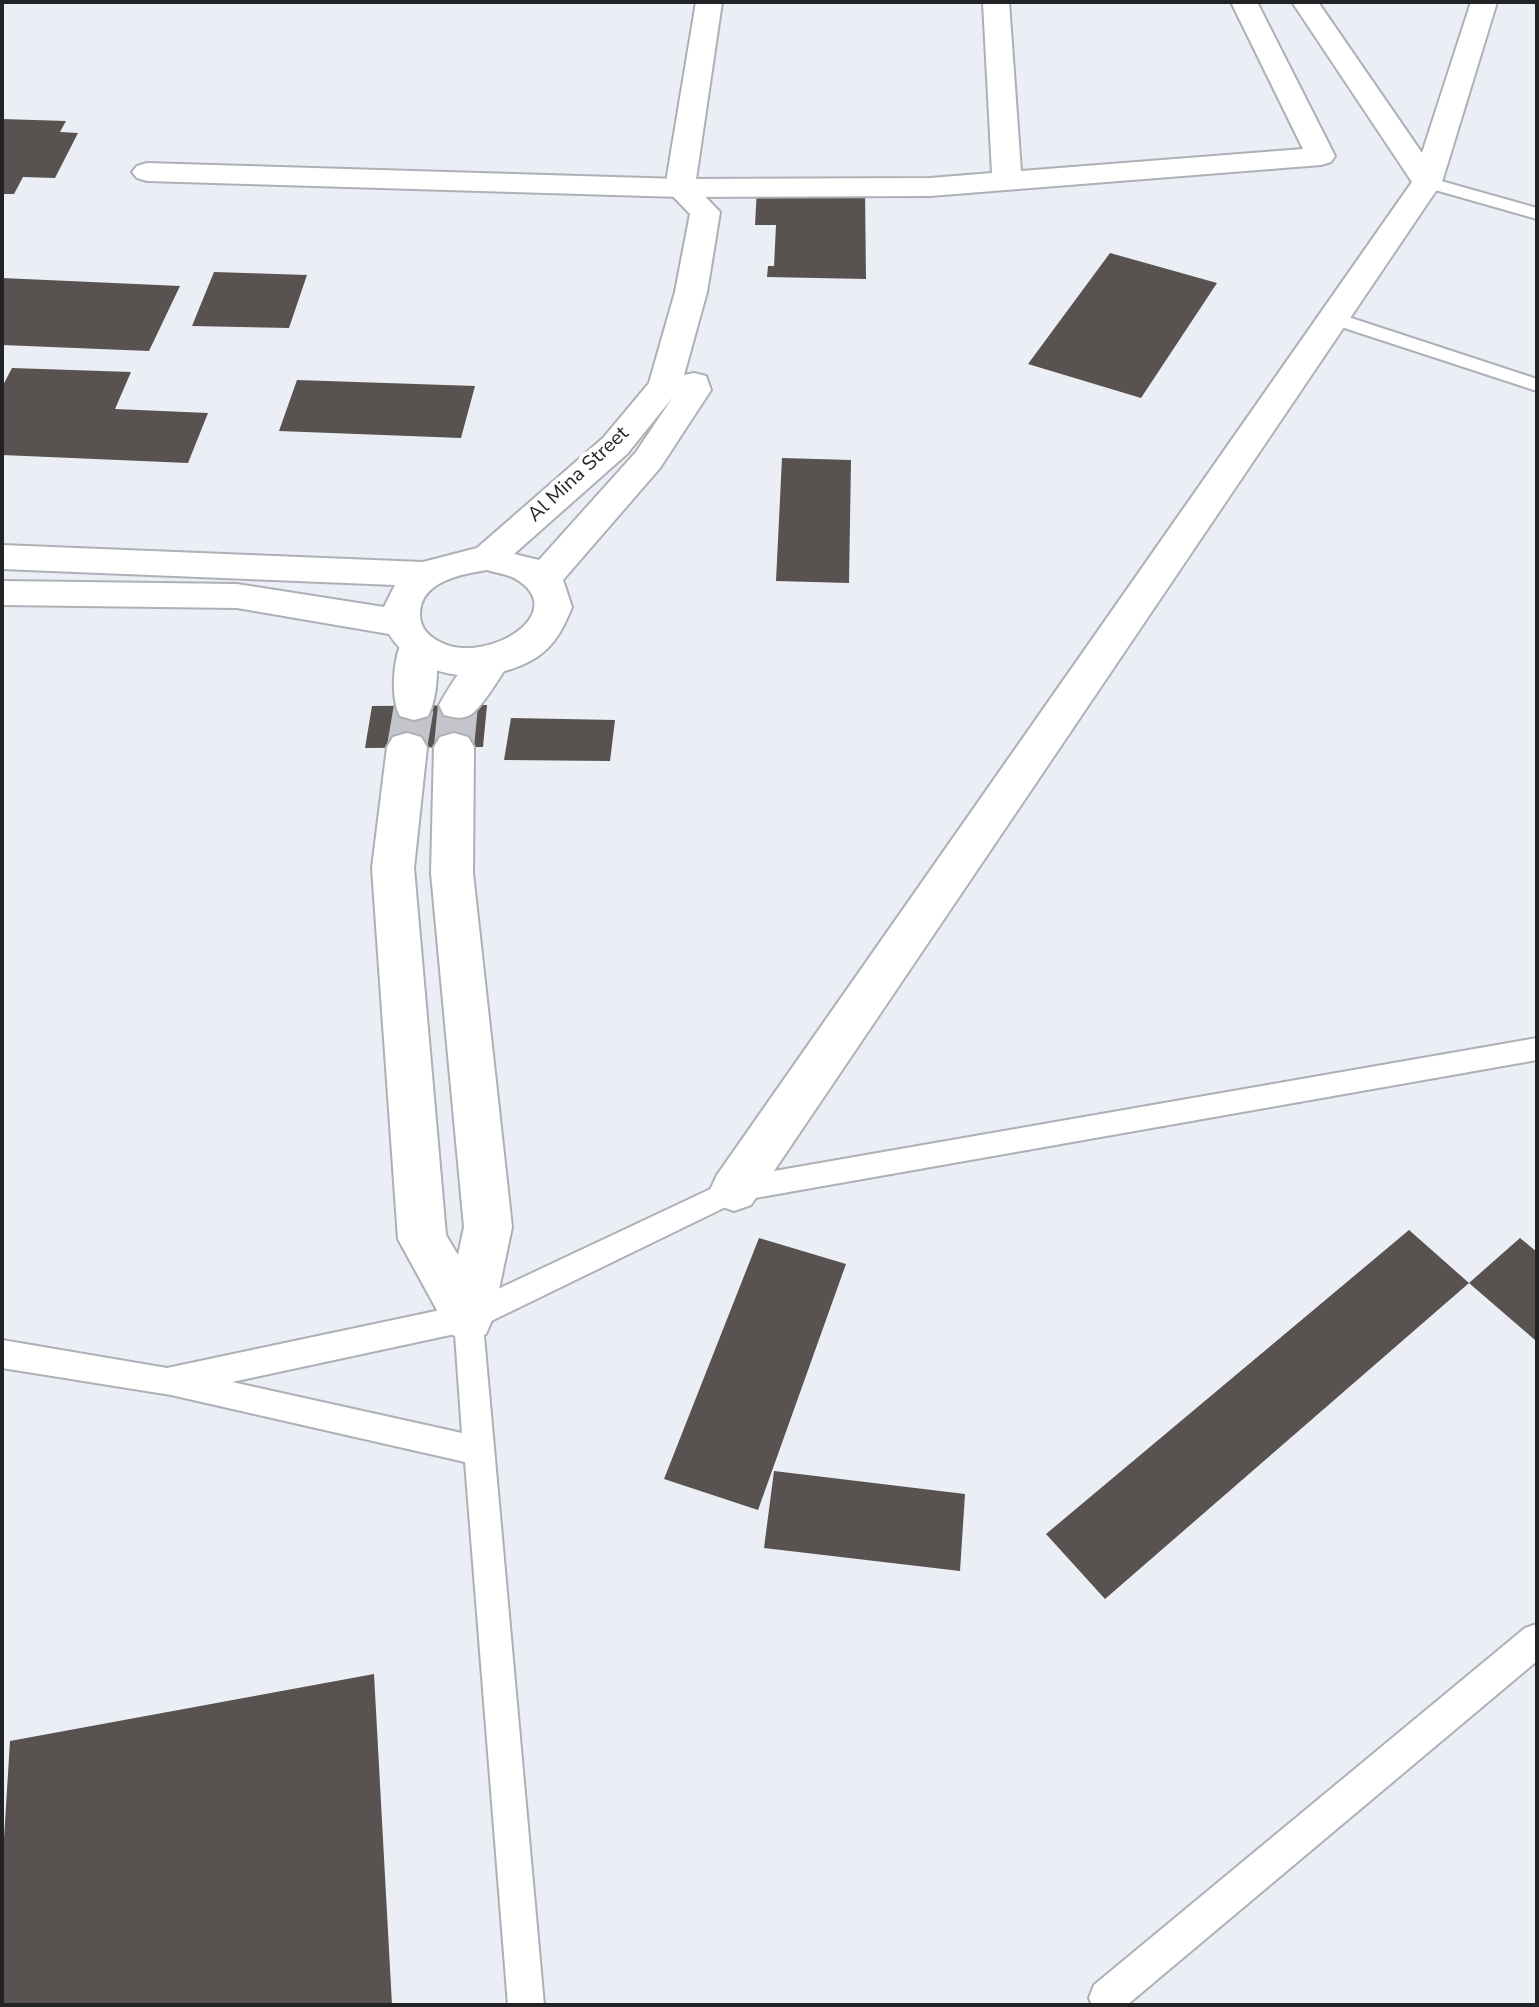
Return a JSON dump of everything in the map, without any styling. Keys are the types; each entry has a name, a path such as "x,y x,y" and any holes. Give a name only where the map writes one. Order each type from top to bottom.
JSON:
{"street":[{"path":"680,188 709,2"},
{"path":"996,2 1007,181"},
{"path":"147,172 680,188 930,187 1321,156 1244,3 1215,2"},
{"path":"1305,2 1427,182"},
{"path":"734,1190 1427,182 1484,2"},
{"name":"Al Mina Street","path":"487,558 615,446 665,385 691,292 705,212 680,188"},
{"name":"Al Mina Street","path":"543,579 648,460 694,390 691,292"},
{"path":"2,557 428,574"},
{"path":"2,593 237,596 409,635 438,658 464,663 491,661 524,649 543,634 553,617 553,595 543,579 512,562 487,558 451,563 428,574 411,588 401,605 409,635 410,727 393,868 422,1239 468,1318"},
{"path":"468,1318 488,1227 452,873 456,726 491,661"}],"lane":[{"path":"1427,182 1537,214"},
{"path":"1333,318 1537,385"},
{"path":"167,1382 468,1318 734,1190 1537,1049"},
{"path":"468,1318 526,2005"},
{"path":"2,1354 167,1382 479,1451"},
{"path":"1107,1998 1537,1640"}],"building":[{"path":"2,119 66,121 60,132 78,133 55,178 23,177 14,194 2,194"},
{"path":"757,188 865,190 866,279 767,277 768,266 774,266 776,225 755,225"},
{"path":"1110,253 1217,283 1141,398 1028,364"},
{"path":"214,272 307,275 289,328 192,326"},
{"path":"2,278 180,286 149,351 2,345"},
{"path":"12,368 131,372 115,409 208,413 188,463 2,455 2,387"},
{"path":"297,380 475,386 461,438 279,431"},
{"path":"782,458 851,460 849,583 776,581"},
{"path":"487,705 483,747 365,748 372,706"},
{"path":"511,718 615,720 610,761 504,760"},
{"path":"1409,1230 1469,1283 1105,1599 1046,1534"},
{"path":"759,1238 846,1264 758,1510 664,1479"},
{"path":"1520,1238 1537,1252 1535,1340 1469,1283"},
{"path":"774,1471 965,1494 960,1571 764,1548"},
{"path":"374,1674 392,2005 2,2005 2,1871 10,1741"}],"tunnel":[{"path":"454,747 458,705"},
{"path":"407,747 414,706"}]}
